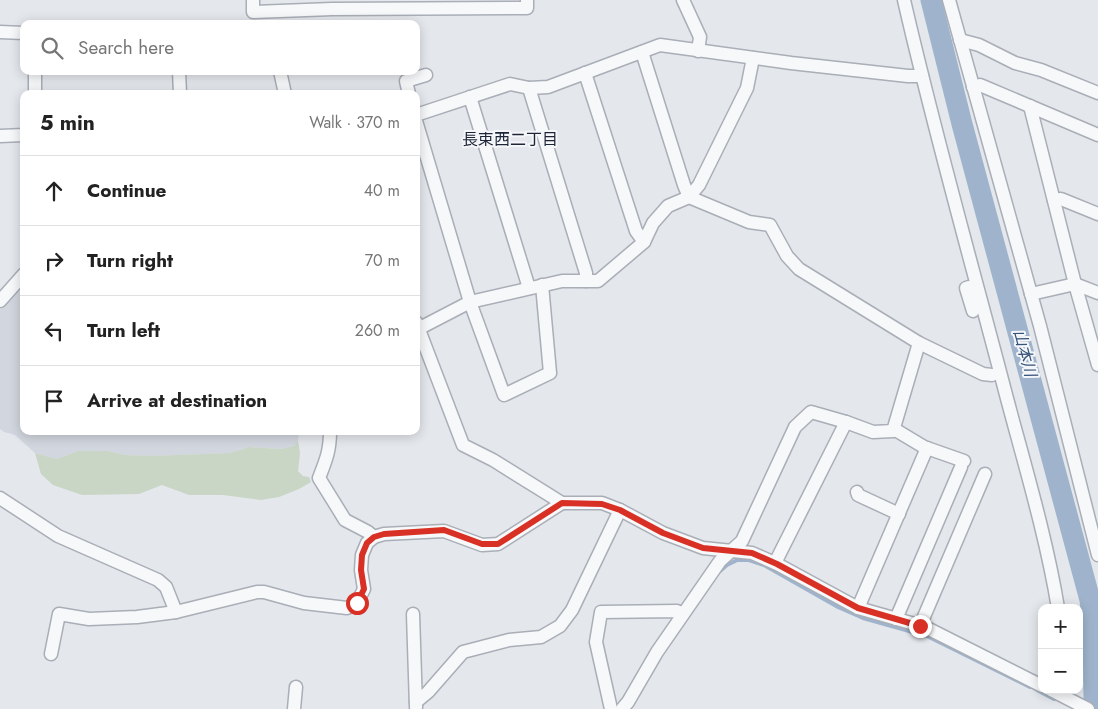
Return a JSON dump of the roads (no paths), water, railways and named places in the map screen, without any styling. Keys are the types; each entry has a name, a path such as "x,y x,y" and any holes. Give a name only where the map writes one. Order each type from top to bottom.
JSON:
{"street":[{"path":"253,0 253,12 276,18 342,9 527,8 527,0"},
{"path":"683,0 700,37 698,51"},
{"path":"904,0 977,308 1034,502 1057,604"},
{"path":"949,0 1092,510 1098,555"},
{"path":"0,32 20,32"},
{"path":"960,40 980,45 1015,63 1040,70 1098,93"},
{"path":"420,115 510,84 529,88 548,87 660,45 753,58 898,75 922,76"},
{"path":"642,52 689,197 749,222 770,225 787,256 798,269 919,344 983,374 992,375"},
{"path":"420,326 470,302 562,281 598,281 644,242 653,224 668,206 689,197 699,185 747,88 753,58"},
{"path":"585,73 636,231 644,242"},
{"path":"35,90 36,75"},
{"path":"179,75 180,90"},
{"path":"281,75 283,90"},
{"path":"409,90 406,81 426,75"},
{"path":"972,87 980,85 1098,135"},
{"path":"529,88 586,273 586,281"},
{"path":"420,134 470,302 504,395 550,373 535,287 470,98"},
{"path":"1030,106 1075,284 1098,365"},
{"path":"0,136 20,135"},
{"path":"1054,200 1061,199 1098,214"},
{"path":"0,300 20,278"},
{"path":"1031,294 1075,284 1098,294"},
{"path":"969,287 966,288 977,308 979,306 984,342 1024,492 1034,502"},
{"path":"420,335 463,445 493,460 562,503 602,504 620,510 663,533 703,548 752,553 775,563 858,608 920,626 1038,684"},
{"path":"622,709 657,652 720,561 742,541 794,427 811,412 873,432 893,431 919,344"},
{"path":"775,563 846,422"},
{"path":"894,429 927,448 962,464 896,619"},
{"path":"330,435 327,457 319,478 345,520 374,537"},
{"path":"858,608 927,448"},
{"path":"920,626 985,474"},
{"path":"857,492 858,495 899,514"},
{"path":"0,498 58,536 158,580 166,587 176,612"},
{"path":"51,654 59,614 90,619 137,617 176,612 257,592 264,592 304,603 347,608 357,603 364,589 361,570 362,555 367,543 374,537 384,534 444,530 482,544 498,544 562,503"},
{"path":"416,705 463,652 509,640 541,637 560,626 572,610 620,510"},
{"path":"611,709 596,642 601,612 677,611 683,614"},
{"path":"413,614 416,705"},
{"path":"294,709 296,687"},
{"path":"1067,699 1088,709"}],"waterway":[{"name":"山本川","path":"931,0 962,124 1090,600 1093,627 1093,709"},
{"path":"720,571 737,560 749,560 764,565 838,607 863,618 927,636 1030,687"},
{"path":"1037,690 1054,699"}],"district":[{"name":"長束西二丁目","path":"510,139"}]}
